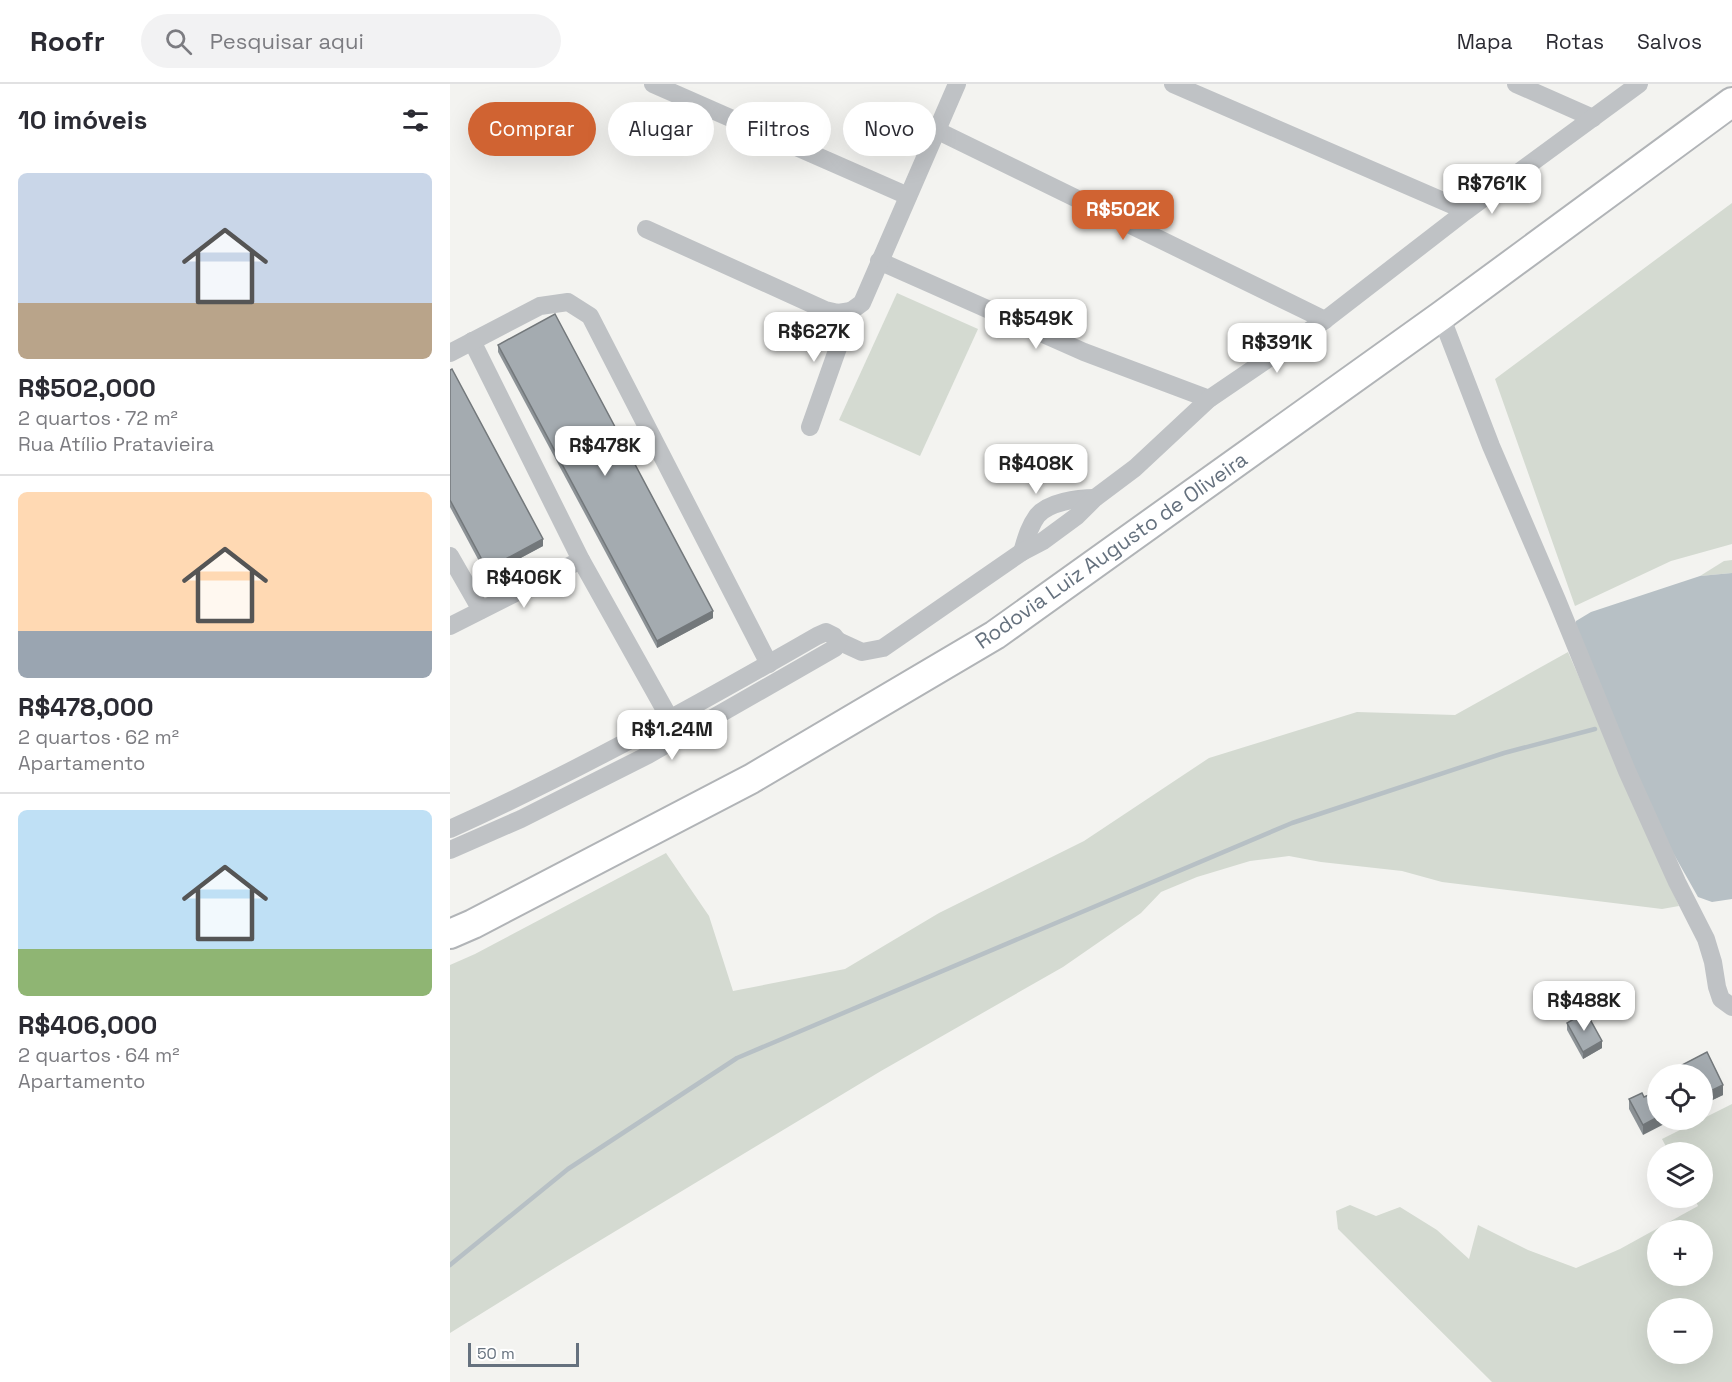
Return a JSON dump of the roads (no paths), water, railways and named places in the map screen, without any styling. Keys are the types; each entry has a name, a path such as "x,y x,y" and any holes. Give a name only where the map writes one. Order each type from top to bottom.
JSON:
{"highway":[{"name":"Rodovia Luiz Augusto de Oliveira","path":"450,934 751,778 995,635 1441,316 1732,102"}],"street":[{"path":"653,84 908,196"},
{"path":"957,84 936,130 1325,320"},
{"path":"1173,84 1466,211"},
{"path":"1516,84 1593,118"},
{"path":"450,829 534,790 670,719 826,632 838,641 862,652 883,648 1077,516 1095,498 1135,468 1209,399 1325,320 1466,211 1639,84"},
{"path":"646,230 825,310 838,313 851,311 862,303 925,156"},
{"path":"879,261 1084,352 1209,399"},
{"path":"450,353 540,306 568,302 590,316 769,664"},
{"path":"810,427 851,311"},
{"path":"1441,316 1491,446 1557,600 1626,771 1706,939 1721,999 1732,1007"},
{"path":"472,341 581,560 670,719"},
{"path":"450,556 481,610"},
{"path":"450,626 581,560"},
{"path":"450,850 521,819 648,754 835,648 838,641"}],"waterway":[{"path":"450,1265 568,1169 737,1058 1292,823 1504,753 1595,729"}]}
